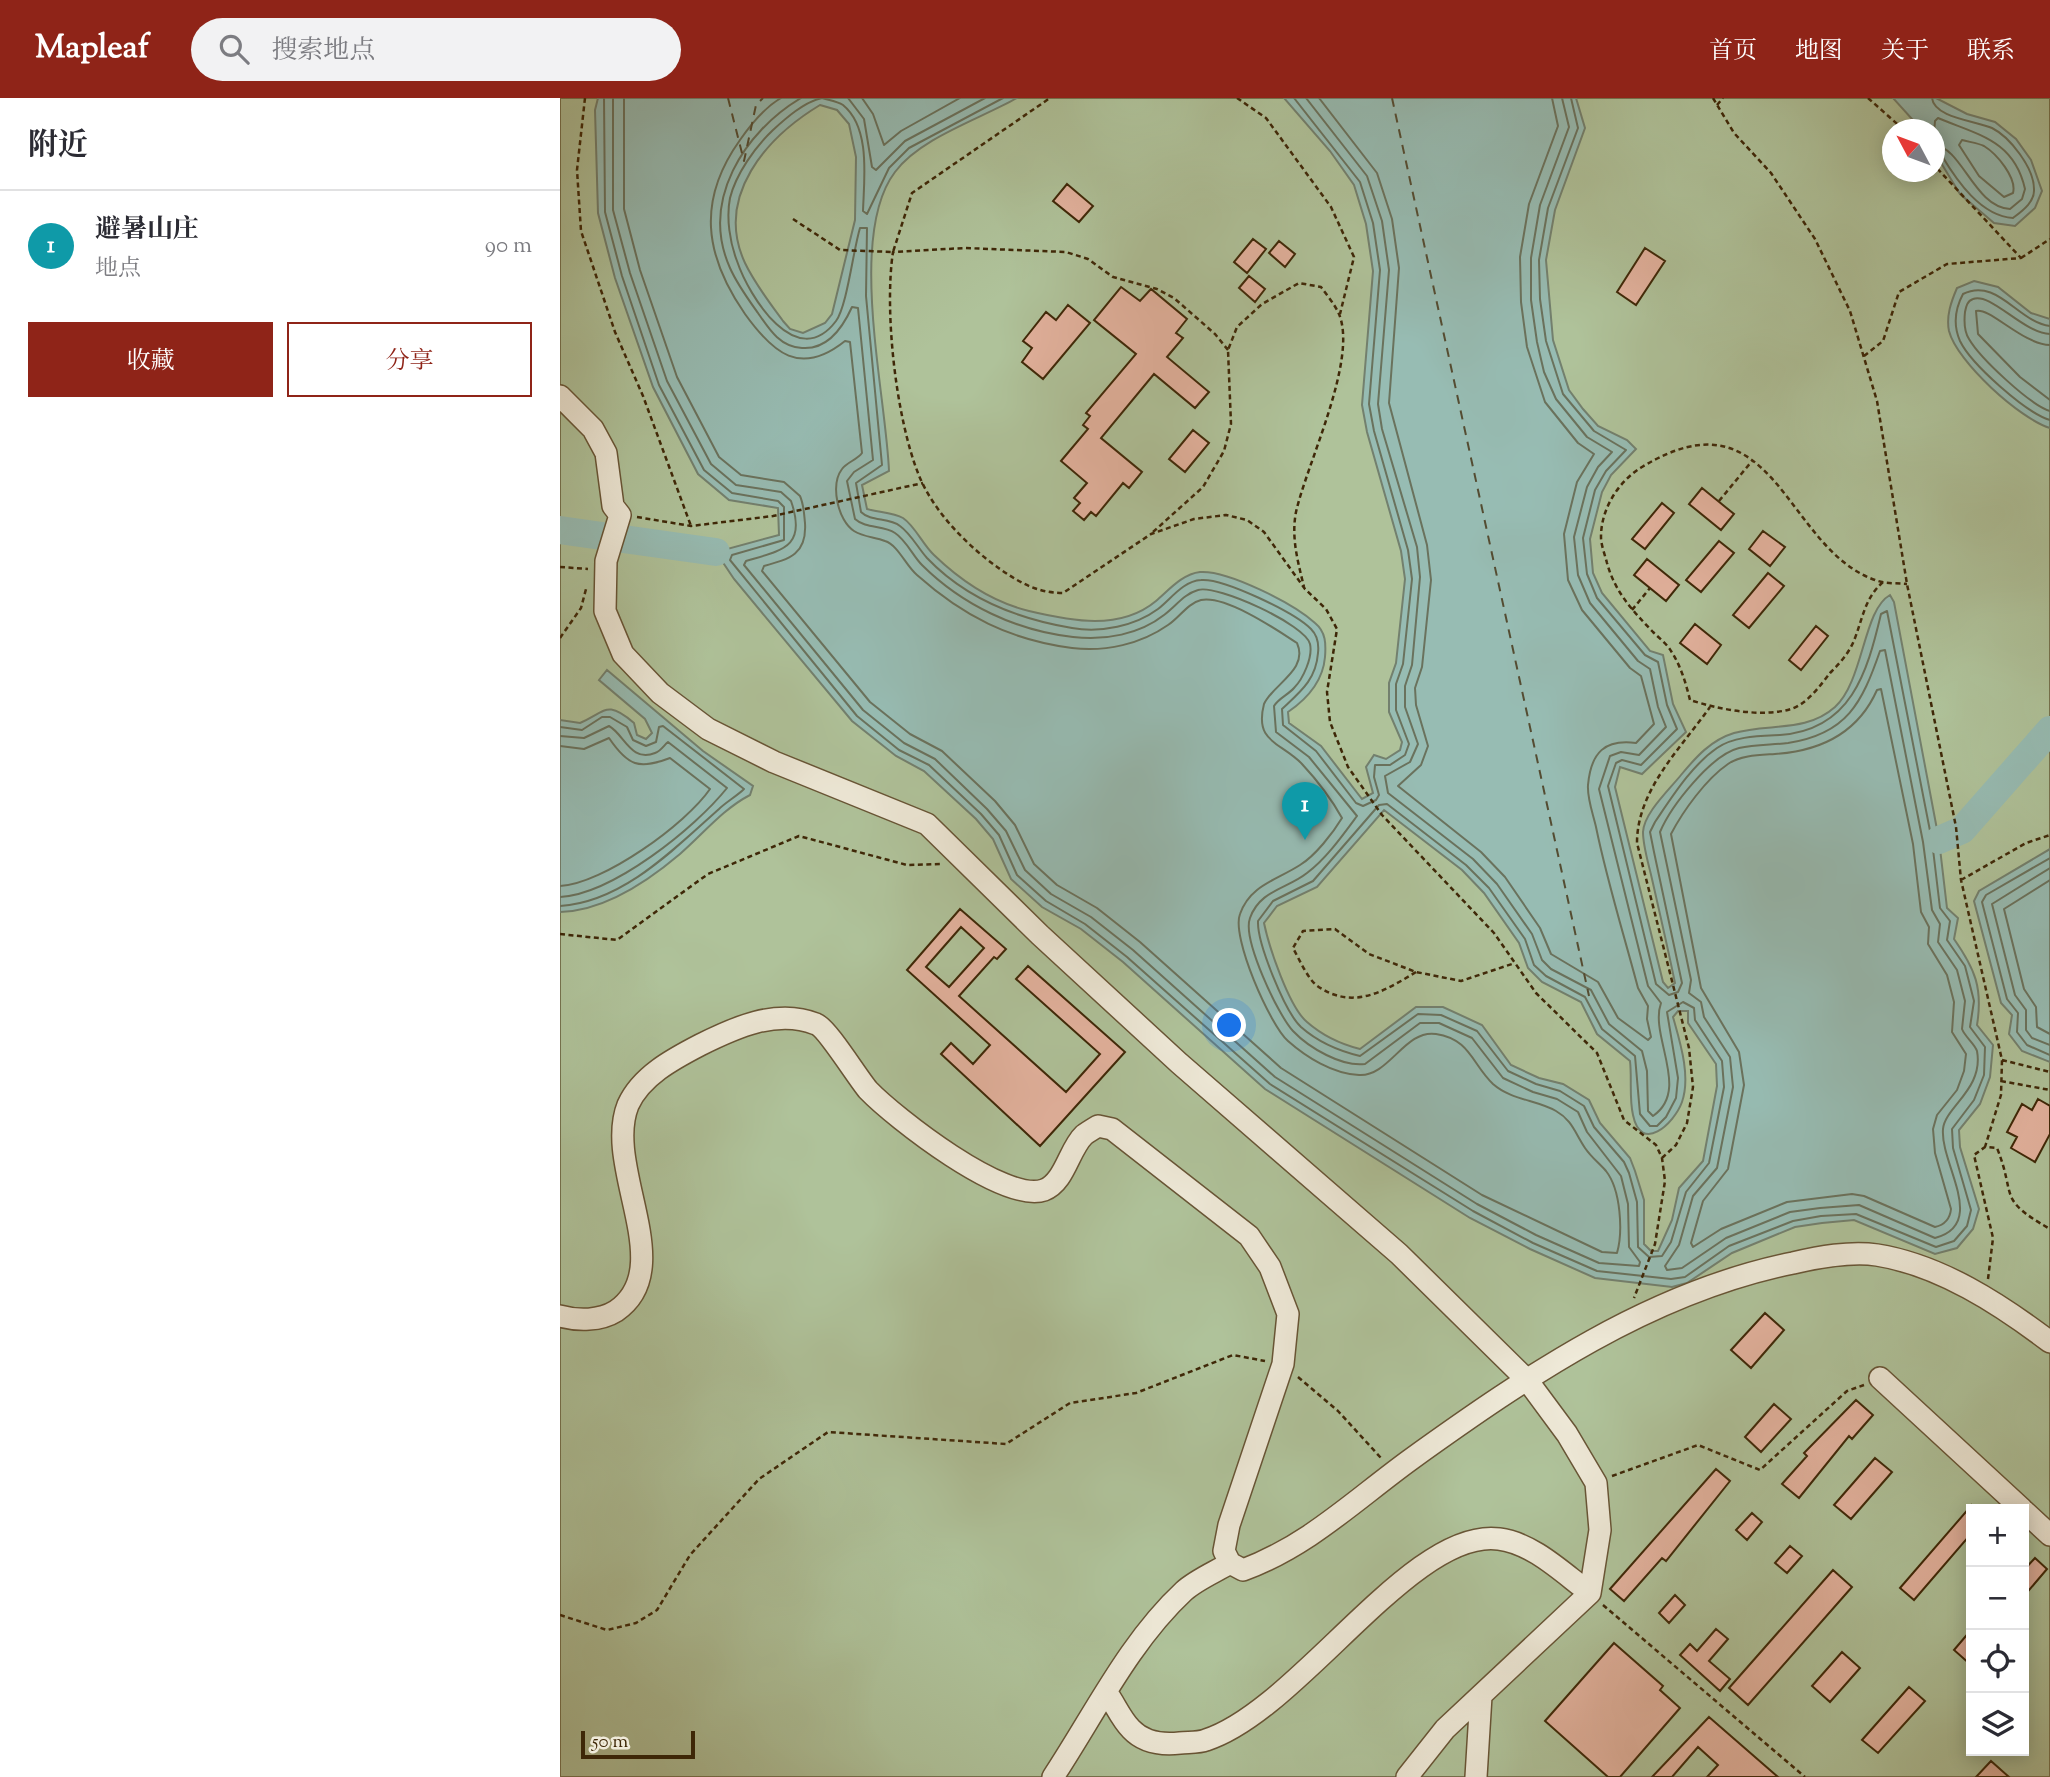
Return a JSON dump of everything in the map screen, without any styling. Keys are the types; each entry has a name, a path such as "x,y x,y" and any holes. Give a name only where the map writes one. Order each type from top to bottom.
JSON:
{"lane":[{"path":"560,396 593,429 606,453 614,506 608,542 605,611 623,654 660,693 708,729 774,762 928,824 1040,935 1179,1063 1399,1254 1527,1380 1567,1434 1596,1483 1600,1530 1590,1593 1445,1729 1406,1777"},
{"path":"560,1316 588,1320 608,1316 631,1300 640,1282 642,1252 625,1163 623,1133 628,1105 645,1080 673,1059 740,1025 792,1018 819,1024 869,1091 934,1145 1005,1185 1032,1191 1046,1189 1060,1175 1084,1135 1098,1126 1112,1129 1249,1236 1270,1267 1288,1314 1283,1364 1229,1525 1224,1551 1230,1563 1243,1570 1272,1559 1321,1530 1394,1471 1527,1380 1625,1323 1698,1288 1759,1269 1825,1256 1874,1254 1922,1265 1985,1299 2050,1342"},
{"path":"1880,1378 2016,1504"},
{"path":"2029,1516 2050,1535"},
{"path":"1107,1693 1132,1730 1159,1745 1206,1740 1262,1710 1412,1572 1447,1550 1480,1539 1501,1539 1536,1553 1590,1593"},
{"path":"1053,1777 1159,1618 1186,1589 1230,1563"},
{"path":"1476,1777 1481,1696"}],"path":[{"path":"585,98 577,170 581,231 615,332 643,396 691,526"},
{"path":"1050,98 912,193 893,252 890,317 898,386 912,451 923,482 939,509 976,552 1016,580 1046,593 1073,589 1151,534 1203,487 1224,451 1231,424 1228,350 1237,327 1262,304 1299,283 1321,287 1340,315"},
{"path":"1237,98 1266,118 1331,206 1354,257 1340,315 1342,351 1337,382 1296,514 1294,541 1305,589"},
{"path":"1713,98 1734,133 1771,173 1815,239 1850,311 1877,401 1907,584 1958,837 1961,880 2002,1060 2001,1095 1985,1147 1974,1155 1974,1165 1993,1238 1985,1299"},
{"path":"1717,104 1723,98"},
{"path":"1868,98 1892,119"},
{"path":"1945,177 2021,258"},
{"path":"793,219 840,250 893,252 965,248 1066,252 1088,259 1113,277 1157,289 1174,298 1215,334 1228,350"},
{"path":"1863,357 1883,341 1899,292 1947,264 2021,258 2050,239"},
{"path":"1883,582 1864,606 1854,639 1844,658 1808,698 1792,709 1763,711 1710,707 1690,700 1671,649 1632,610 1613,585 1601,537 1613,495 1632,473 1669,450 1703,445 1734,449 1753,460 1775,480 1837,555 1853,568 1883,582 1907,584"},
{"path":"1719,501 1753,460"},
{"path":"560,567 580,570 608,542 691,526 773,516 923,482"},
{"path":"1151,534 1194,519 1226,515 1247,520 1264,532 1305,589 1326,609 1336,629 1327,692 1330,722 1348,767 1382,815 1494,933 1536,993 1597,1053 1624,1120 1656,1145 1662,1158 1665,1181 1652,1251 1640,1283"},
{"path":"588,576 608,542"},
{"path":"560,638 581,608 588,584"},
{"path":"1632,610 1650,588"},
{"path":"1662,1158 1676,1144 1687,1123 1693,1087 1689,1048 1637,843 1637,820 1656,782 1710,707"},
{"path":"1961,880 2026,844 2050,835"},
{"path":"560,934 617,940 708,874 799,836 907,865 966,862"},
{"path":"1416,972 1377,996 1346,999 1315,984 1293,948 1303,932 1335,929 1369,954 1416,972 1461,981 1515,963"},
{"path":"2002,1060 2050,1072"},
{"path":"2001,1081 2050,1090"},
{"path":"1985,1147 1997,1148 2004,1165 2010,1201 2023,1214 2050,1229"},
{"path":"560,1615 607,1630 636,1623 657,1610 690,1555 759,1479 828,1433 1006,1444 1070,1403 1136,1393 1233,1355 1283,1364 1338,1411 1394,1471"},
{"path":"1596,1483 1698,1445 1760,1471 1847,1391 1880,1378"},
{"path":"1590,1593 1805,1777"}],"green space":[{"path":"560,98 2050,98 2050,1777 560,1777"}],"water":[{"path":"598,98 1017,98 919,149 895,172 881,200 873,234 871,274 889,471 862,485 867,509 903,518 934,555 966,582 1002,602 1029,611 1078,620 1127,617 1156,601 1181,579 1200,572 1227,576 1243,582 1292,607 1319,627 1324,638 1325,652 1324,666 1317,682 1308,695 1288,712 1289,723 1321,746 1362,799 1373,793 1366,767 1374,755 1386,759 1400,750 1402,742 1389,712 1389,683 1396,663 1405,579 1401,551 1367,432 1362,405 1373,271 1366,224 1354,185 1330,151 1284,98 1576,98 1585,128 1555,210 1546,260 1553,340 1569,390 1583,409 1598,426 1627,440 1636,449 1611,475 1602,492 1590,539 1593,573 1602,593 1650,651 1663,655 1673,704 1686,732 1642,774 1620,767 1615,787 1663,982 1668,988 1675,983 1644,844 1644,825 1648,817 1692,762 1718,740 1747,730 1812,721 1835,707 1852,680 1874,615 1890,595 1894,602 1939,840 1947,908 1958,918 1954,939 1976,979 1979,1000 1977,1025 1993,1045 1990,1077 1980,1104 1959,1130 1960,1147 1979,1209 1973,1229 1957,1248 1935,1254 1854,1220 1822,1223 1795,1227 1732,1253 1687,1283 1672,1287 1595,1278 1470,1218 1265,1089 1123,962 1081,929 1042,907 1011,879 993,839 976,819 924,771 896,756 852,721 734,579 716,552 779,535 778,508 729,500 698,474 653,387 615,278 598,213 595,110","holes":["820,105 837,110 849,124 856,157 855,220 832,314 825,323 803,333 790,329 783,321 749,271 737,238 736,215 741,192 765,151 800,118","1384,810 1462,870 1484,893 1519,943 1528,968 1542,982 1581,1002 1597,1034 1630,1061 1633,1115 1637,1127 1643,1133 1650,1134 1665,1126 1682,1102 1685,1070 1673,1017 1678,1011 1688,1011 1688,1023 1716,1064 1717,1086 1703,1161 1679,1188 1672,1220 1658,1251 1651,1251 1644,1244 1644,1200 1630,1158 1600,1123 1589,1100 1563,1084 1539,1078 1511,1065 1482,1025 1443,1007 1416,1007 1360,1049 1319,1031 1307,1022 1293,1004 1275,961 1264,923 1277,906 1317,887"]},
{"path":"1893,98 1936,98 1967,114 1995,122 2016,139 2031,160 2042,191 2035,208 2015,226 1994,223 1960,194 1945,169 1945,119 1912,119"},
{"path":"1974,281 1998,287 2031,313 2050,319 2050,428 2037,423 1991,388 1954,344 1948,325 1951,304 1957,288"},
{"path":"607,670 703,751 753,786 750,795 731,807 654,875 609,901 560,912 560,720 580,723 611,710 634,723 637,735 646,739 652,733 645,719 599,680"},
{"path":"2050,849 2050,1062 2022,1051 2009,1034 2012,1015 2001,1003 1974,901 1979,891"}],"building":[{"path":"1067,184 1093,206 1079,222 1053,201"},
{"path":"1253,239 1266,249 1247,273 1234,262"},
{"path":"1279,241 1295,254 1285,267 1269,253"},
{"path":"1645,248 1665,261 1636,305 1617,292"},
{"path":"1249,276 1265,289 1255,302 1239,288"},
{"path":"1121,287 1140,301 1151,289 1187,319 1176,333 1183,338 1167,357 1209,392 1195,408 1154,374 1101,438 1142,472 1129,488 1123,483 1096,516 1091,512 1084,520 1073,511 1080,503 1074,498 1087,483 1061,461 1088,429 1083,425 1090,416 1086,413 1136,354 1094,320"},
{"path":"1068,305 1090,323 1043,379 1022,362 1032,348 1023,341 1046,312 1056,320"},
{"path":"1193,430 1209,443 1185,472 1169,459"},
{"path":"1702,488 1734,514 1721,530 1689,504"},
{"path":"1662,503 1674,513 1645,549 1632,539"},
{"path":"1763,531 1785,547 1770,566 1749,549"},
{"path":"1719,541 1734,553 1701,592 1686,580"},
{"path":"1647,559 1679,585 1666,601 1634,575"},
{"path":"1768,573 1784,586 1749,628 1733,615"},
{"path":"1695,624 1721,645 1707,664 1680,643"},
{"path":"1816,626 1828,636 1801,670 1789,660"},
{"path":"960,909 1006,949 997,959 994,957 959,996 1066,1092 1100,1054 1016,979 1028,966 1125,1052 1040,1146 941,1054 951,1043 973,1064 990,1045 907,970","holes":["961,927 984,948 949,987 926,967"]},
{"path":"2038,1099 2050,1106 2050,1134 2035,1162 2011,1148 2017,1137 2007,1132 2022,1104 2032,1110"},
{"path":"1765,1313 1784,1330 1751,1368 1731,1350"},
{"path":"1856,1400 1873,1415 1852,1439 1849,1436 1799,1498 1782,1484 1807,1456 1804,1453"},
{"path":"1774,1404 1791,1419 1761,1452 1745,1437"},
{"path":"1875,1458 1892,1472 1851,1519 1834,1505"},
{"path":"1716,1469 1730,1481 1666,1561 1662,1558 1624,1601 1610,1589"},
{"path":"1966,1512 1966,1540 1914,1600 1900,1588"},
{"path":"1752,1513 1762,1522 1747,1540 1736,1530"},
{"path":"1790,1546 1802,1556 1787,1573 1775,1563"},
{"path":"2035,1558 2047,1569 2029,1590 2029,1567"},
{"path":"1833,1570 1852,1587 1748,1705 1729,1688"},
{"path":"1675,1595 1685,1605 1669,1623 1659,1613"},
{"path":"1716,1629 1728,1639 1709,1661 1730,1679 1720,1691 1680,1655 1690,1644 1697,1651"},
{"path":"1966,1636 1966,1661 1954,1650"},
{"path":"1614,1643 1663,1686 1660,1690 1680,1708 1620,1777 1608,1777 1545,1721"},
{"path":"1842,1652 1860,1668 1830,1702 1812,1686"},
{"path":"1909,1687 1925,1701 1878,1753 1862,1740"},
{"path":"1709,1717 1778,1777 1707,1777 1718,1765 1698,1747 1672,1777 1652,1777"},
{"path":"1991,1761 2009,1777 1976,1777"}],"waterway":[{"path":"560,530 716,552"},
{"path":"1939,840 1962,830 2050,730"}],"ferry route":[{"path":"728,98 744,161 756,105 763,98"},
{"path":"1392,98 1589,996"}],"place":[{"name":"避暑山庄","path":"1305,840"}]}
